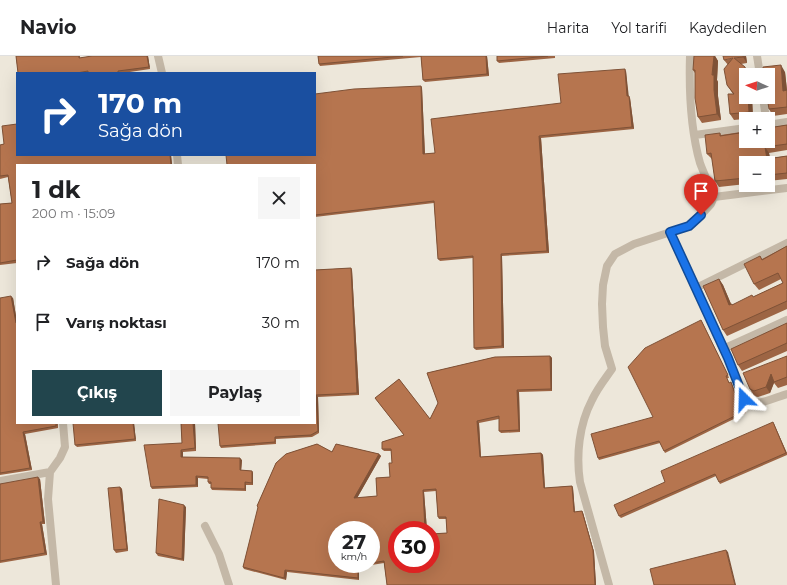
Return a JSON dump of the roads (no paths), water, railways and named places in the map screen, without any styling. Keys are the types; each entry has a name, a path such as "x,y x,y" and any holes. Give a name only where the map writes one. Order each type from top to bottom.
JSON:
{"street":[{"path":"158,56 162,72"},
{"path":"609,585 580,482 578,468 584,421 592,399 612,369 605,346 602,304 603,286 607,266 615,254 634,244 689,226 711,204 714,197 700,163 695,135 689,82 690,56"},
{"path":"758,56 759,68"},
{"path":"775,124 787,122"},
{"path":"695,135 739,129"},
{"path":"714,197 787,188"},
{"path":"670,232 744,399 750,403 758,404 787,394"},
{"path":"696,288 787,243"},
{"path":"723,349 787,320"},
{"path":"56,585 48,499 50,472 60,458 64,447 64,424"},
{"path":"0,481 50,472"},
{"path":"205,526 218,554 229,585"}]}
